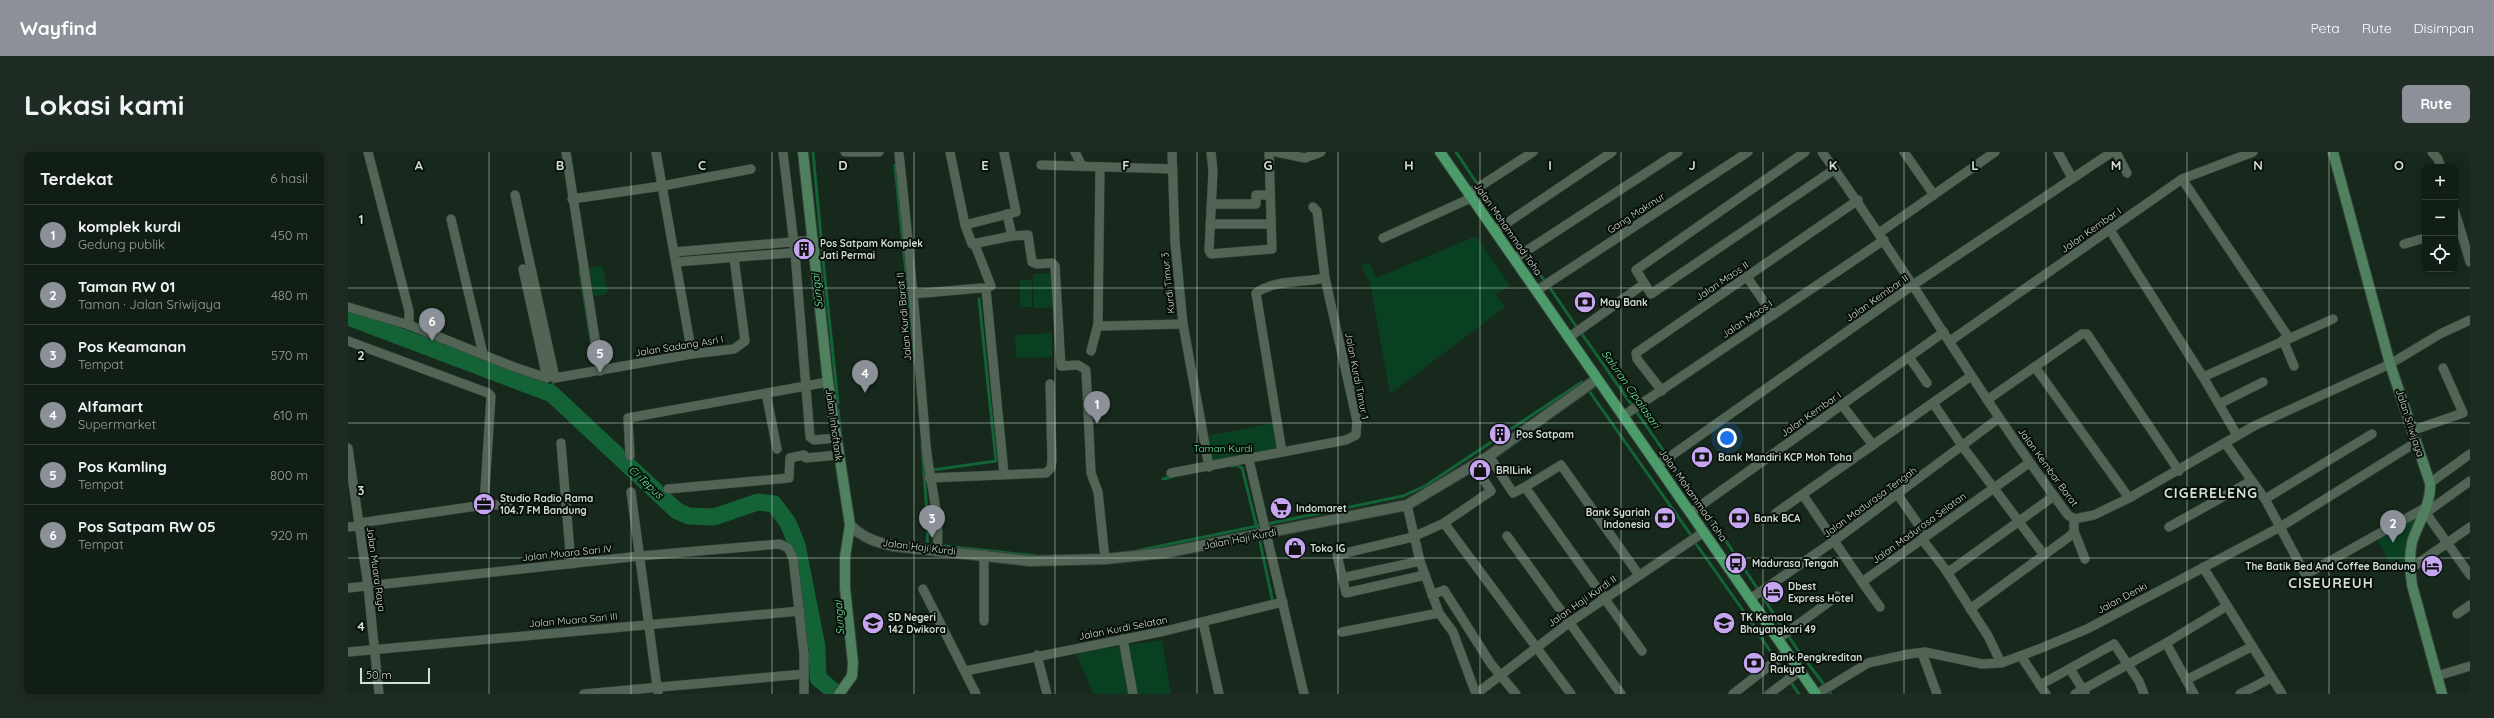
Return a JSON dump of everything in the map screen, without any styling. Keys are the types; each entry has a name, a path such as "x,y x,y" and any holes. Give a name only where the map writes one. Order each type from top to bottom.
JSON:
{"main road":[{"name":"Jalan Inhoftank","path":"804,152 828,382 838,455 850,524 845,557 845,588 853,663 852,676 839,694"},
{"name":"Jalan Mohammad Toha","path":"1440,152 1800,671 1822,691"},
{"name":"Jalan Sriwijaya","path":"2333,152 2390,364 2415,443 2430,483"},
{"path":"2430,483 2431,494 2412,544 2410,569 2412,585 2442,694"}],"street":[{"path":"368,152 409,311 409,325"},
{"path":"566,152 572,200 600,371"},
{"path":"656,152 692,354"},
{"path":"783,152 795,253 810,437 814,440 836,438"},
{"path":"845,152 879,152"},
{"path":"950,152 965,225 970,241 975,245 991,286"},
{"path":"965,225 1016,212 1004,152"},
{"path":"1075,152 1082,166"},
{"name":"Kurdi Timur 3","path":"1172,152 1175,242 1183,324 1209,466"},
{"path":"1211,152 1213,171 1210,253 1270,250 1268,152"},
{"path":"1277,152 1305,158 1321,152"},
{"path":"1383,238 1470,196 1532,152"},
{"path":"1495,232 1612,152"},
{"path":"1514,259 1678,152"},
{"name":"Gang Makmur","path":"1536,291 1546,283 1748,152"},
{"path":"1805,152 1636,270 1651,294 1835,169"},
{"name":"Jalan Kembar Barat","path":"1822,152 1858,200 1950,341 1971,376 2029,463 2074,520 2094,515 2129,498 2237,435 2390,364 2440,334 2470,320"},
{"path":"1904,152 1934,196"},
{"name":"Jalan Maos I","path":"1623,416 1662,391 1773,314 1995,152"},
{"path":"2058,152 2072,178"},
{"name":"Jalan Kembar II","path":"1658,465 1913,285 2112,152"},
{"path":"2116,152 2127,173"},
{"name":"Jalan Kembar I","path":"1950,341 2182,180 2253,152"},
{"path":"2432,152 2440,164"},
{"name":"Jalan Kurdi Barat II","path":"899,154 929,478 938,527 937,550"},
{"path":"1041,165 1173,169"},
{"path":"1091,351 1098,324 1097,285 1100,167"},
{"path":"572,200 662,186 751,169"},
{"path":"2182,180 2286,339 2294,366"},
{"path":"515,195 553,376"},
{"path":"1212,204 1256,204 1256,195 1269,195"},
{"name":"Jalan Maos II","path":"1662,391 1637,359 1636,353 1747,278 1858,200"},
{"path":"1282,452 1256,294 1263,289 1287,283 1325,278 1317,211 1313,207"},
{"path":"1007,214 1012,236"},
{"path":"451,219 483,354"},
{"path":"1210,224 1270,224"},
{"path":"2458,229 2470,262"},
{"path":"2110,230 2203,377 2237,435"},
{"path":"975,245 1012,236 1029,236 1034,263 1052,263 1055,266 1061,366 1078,365 1086,370 1091,473 1097,486 1105,557"},
{"path":"2404,244 2422,239"},
{"path":"674,252 814,240"},
{"path":"676,262 815,251"},
{"name":"Jalan Sadang Asri I","path":"553,376 600,371 692,354 734,349 745,341 734,258"},
{"path":"523,269 553,376"},
{"name":"Jalan Kurdi Timur 1","path":"1171,473 1249,460 1346,440 1356,435 1357,421 1325,278"},
{"path":"1747,278 1773,314"},
{"path":"1568,338 1644,284"},
{"path":"913,294 981,288 987,291 1004,474"},
{"path":"348,307 409,325 483,354 553,376"},
{"path":"2203,377 2333,319"},
{"path":"1098,324 1102,326 1183,324"},
{"name":"Jalan Kembar I","path":"1690,513 1944,332"},
{"path":"1987,400 2084,334 2179,470"},
{"path":"348,342 488,393 490,396 484,505"},
{"path":"1909,357 1927,383"},
{"path":"2035,367 2129,498"},
{"path":"2411,431 2466,411 2443,368"},
{"path":"1776,513 1971,376"},
{"name":"Jalan Haji Kurdi","path":"850,524 860,534 872,541 893,546 984,554 1036,561 1164,553 1266,528 1407,505 1489,456 1597,379"},
{"path":"630,456 628,418 828,382"},
{"path":"2219,404 2263,382"},
{"path":"929,478 1046,473 1051,468 1050,384"},
{"path":"766,393 777,449"},
{"path":"1934,403 1963,447 2044,555"},
{"path":"1842,404 1874,444"},
{"name":"Jalan Madurasa Tengah","path":"1750,599 1834,542 1963,447 1999,418"},
{"path":"2266,499 2372,434"},
{"path":"561,443 571,564"},
{"path":"2225,443 2251,481 2266,499 2307,573 2425,511 2470,481"},
{"name":"Jalan Denki","path":"1822,691 1868,664 1922,653 1982,664 2002,663 2087,629 2282,526 2415,443"},
{"name":"Jalan Muara Raya","path":"348,448 368,586 379,694"},
{"path":"2430,483 2470,454"},
{"path":"668,489 789,478 790,458 804,455 807,458 838,455"},
{"path":"1489,456 1513,493 1526,487 1561,465 1639,575"},
{"path":"1249,460 1303,689"},
{"name":"Jalan Madurasa Selatan","path":"1862,582 2029,463"},
{"path":"1425,574 1348,593 1345,592 1337,554 1413,537 1444,523 1491,491 1474,465"},
{"path":"2169,527 2251,481"},
{"path":"1526,487 1642,651"},
{"path":"631,492 658,691"},
{"path":"1803,495 1880,607"},
{"path":"1898,495 1924,538 1947,570 1988,636 2002,663"},
{"path":"1947,570 2054,496"},
{"path":"348,527 359,524 484,505 510,505"},
{"path":"1407,505 1413,537 1432,595 1439,613 1453,632 1476,694"},
{"path":"2425,511 2469,571"},
{"path":"2074,520 2074,531 2084,559"},
{"path":"1444,523 1571,694"},
{"path":"2410,569 2470,527"},
{"path":"1970,609 2070,536 2074,531"},
{"name":"Jalan Haji Kurdi II","path":"1476,694 1570,622 1704,532"},
{"path":"1507,536 1621,694"},
{"name":"Jalan Muara Sari IV","path":"348,588 640,556 780,544 788,548 792,558 800,611"},
{"path":"984,554 984,621"},
{"path":"1342,578 1420,561"},
{"path":"2203,567 2251,647 2282,694"},
{"path":"923,589 976,694"},
{"path":"1432,595 1444,590 1500,675 1516,694"},
{"path":"1778,639 1837,596"},
{"name":"Jalan Kurdi Selatan","path":"965,671 1036,655 1203,622 1283,602"},
{"path":"2457,614 2470,605"},
{"path":"2070,668 2081,692 2227,606"},
{"path":"800,611 804,654 804,694"},
{"name":"Jalan Muara Sari III","path":"348,652 800,611"},
{"path":"1342,632 1439,613"},
{"path":"1203,622 1218,694"},
{"path":"1123,639 1133,694"},
{"path":"2166,643 2194,694"},
{"path":"2040,685 2114,644 2129,665 2144,694"},
{"path":"2186,680 2251,647"},
{"path":"1733,694 1787,652"},
{"path":"1922,653 1937,694"},
{"path":"1036,655 1047,694"},
{"path":"2021,656 2046,694"},
{"path":"2437,676 2470,666"},
{"path":"1769,694 1800,671"},
{"path":"584,694 658,691 804,674"},
{"path":"2240,694 2271,678"}],"green space":[{"path":"1476,236 1510,286 1495,294 1505,307 1390,394 1370,283 1361,266 1368,262 1377,278"},
{"path":"602,265 608,291 604,295 594,296 589,268"},
{"path":"1052,273 1053,307 1034,308 1033,274"},
{"path":"1020,280 1032,280 1032,307 1020,307"},
{"path":"1052,333 1052,357 1016,358 1015,335"},
{"name":"Taman Kurdi","path":"1275,423 1281,450 1212,464 1206,436"},
{"path":"2422,511 2416,525 2411,528 2405,548 2405,568 2394,570 2376,538"},
{"path":"1162,640 1171,694 1093,694 1076,653"}],"waterway":[{"name":"Sungai","path":"813,152 821,238"},
{"name":"Saluran Cipalasari","path":"1456,152 1478,185"},
{"path":"895,165 915,362"},
{"name":"Saluran Cipalasari","path":"1480,188 1504,223"},
{"name":"Saluran Cipalasari","path":"1506,225 1524,252"},
{"name":"Sungai","path":"822,250 838,403"},
{"name":"Saluran Cipalasari","path":"1525,253 1546,283"},
{"path":"580,270 592,346"},
{"name":"Saluran Cipalasari","path":"1548,285 1578,329"},
{"path":"932,470 996,461 979,299"},
{"name":"Ci Tepus","path":"348,317 552,394 677,511 689,516 714,517 758,502 774,504 788,523 797,545 817,647 818,678 832,690 833,694"},
{"name":"Saluran Cipalasari","path":"1580,331 1668,457"},
{"path":"552,394 553,382"},
{"path":"1136,551 1403,496 1425,486 1582,382 1584,385"},
{"path":"1587,388 1693,538"},
{"name":"Sungai","path":"838,410 841,437"},
{"path":"922,446 928,526 927,544"},
{"name":"Saluran Cipalasari","path":"1669,460 1701,504"},
{"path":"1231,466 1237,465 1242,468 1257,528"},
{"path":"1163,479 1172,477"},
{"name":"Saluran Cipalasari","path":"1703,506 1759,591"},
{"path":"1259,537 1273,603"},
{"path":"1694,541 1754,626"},
{"path":"945,546 1037,556"},
{"name":"Saluran Cipalasari","path":"1761,594 1785,632"},
{"path":"1756,630 1776,660"},
{"name":"Saluran Cipalasari","path":"1787,634 1801,655"},
{"name":"Saluran Cipalasari","path":"1804,658 1831,694"},
{"path":"1777,662 1788,678"},
{"path":"1790,681 1799,694"}],"place":[{"name":"Pos Satpam Komplek Jati Permai","path":"804,249"},
{"name":"May Bank","path":"1585,302"},
{"name":"Pos Satpam RW 05","path":"432,341"},
{"name":"Pos Kamling","path":"600,373"},
{"name":"Alfamart","path":"865,393"},
{"name":"komplek kurdi","path":"1097,424"},
{"name":"Pos Satpam","path":"1500,434"},
{"name":"Bank Mandiri KCP Moh Toha","path":"1702,457"},
{"name":"BRILink","path":"1480,470"},
{"name":"Studio Radio Rama 104.7 FM Bandung","path":"484,504"},
{"name":"Indomaret","path":"1281,508"},
{"name":"Bank Syariah Indonesia","path":"1665,518"},
{"name":"Bank BCA","path":"1739,518"},
{"name":"Pos Keamanan","path":"932,538"},
{"name":"Taman RW 01","path":"2393,543"},
{"name":"Toko IG","path":"1295,548"},
{"name":"Madurasa Tengah","path":"1736,563"},
{"name":"The Batik Bed And Coffee Bandung","path":"2432,566"},
{"name":"Dbest Express Hotel","path":"1773,592"},
{"name":"SD Negeri 142 Dwikora","path":"873,623"},
{"name":"TK Kemala Bhayangkari 49","path":"1724,623"},
{"name":"Bank Pengkreditan Rakyat","path":"1754,663"}],"district":[{"name":"CIGERELENG","path":"2211,493"},
{"name":"CISEUREUH","path":"2331,583"}]}
